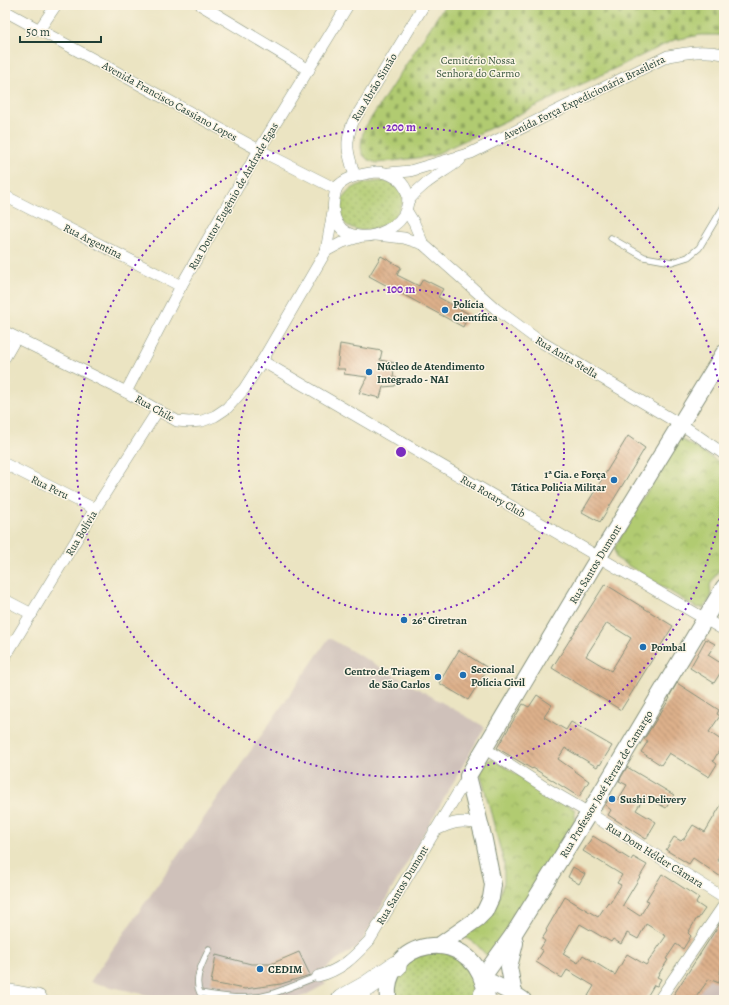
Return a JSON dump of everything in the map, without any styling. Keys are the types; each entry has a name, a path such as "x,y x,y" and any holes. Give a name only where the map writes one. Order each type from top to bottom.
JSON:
{"highway":[{"path":"342,1000 367,986 396,966"},
{"path":"5,994 37,1000"}],"street":[{"path":"39,30 56,5"},
{"path":"201,5 309,70"},
{"name":"Rua Doutor Eugênio de Andrade Egas","path":"126,392 181,286 259,150 348,5"},
{"name":"Rua Abrão Simão","path":"355,176 347,147 348,134 353,122 424,5"},
{"name":"Avenida Francisco Cassiano Lopes","path":"5,12 259,150 336,189"},
{"name":"Avenida Força Expedicionária Brasileira","path":"407,206 416,190 428,180 471,153 668,56 702,51 724,54"},
{"name":"Avenida Força Expedicionária Brasileira","path":"389,174 410,172 471,153"},
{"path":"326,251 336,189 355,176 376,172 389,174 403,184 407,192 407,206 423,244"},
{"name":"Rua Argentina","path":"5,196 181,286"},
{"path":"376,235 391,227 400,219 407,206"},
{"path":"333,211 334,218 341,228 351,235 359,237"},
{"path":"326,251 343,242 359,237 376,235 404,238 423,244"},
{"name":"Rua Anita Stella","path":"423,244 496,309 538,340 680,424 724,454"},
{"name":"Rua Chile","path":"5,332 126,392 177,421 202,421 215,416 227,408 244,389 326,251"},
{"path":"5,357 16,338"},
{"name":"Rua Santos Dumont","path":"318,976 329,974 343,966 369,941 598,558 724,353"},
{"name":"Rua Rotary Club","path":"262,361 724,630"},
{"name":"Rua Bolívia","path":"5,657 95,509 158,410"},
{"name":"Rua Peru","path":"5,464 95,509"},
{"name":"Rua Professor José Ferraz de Camargo","path":"484,993 513,935 589,813 724,587"},
{"path":"5,600 32,614"},
{"name":"Rua Dom Hélder Câmara","path":"484,748 724,898"},
{"path":"440,945 477,919 485,911 491,898 493,885 468,776"},
{"path":"434,832 454,822 480,824"},
{"path":"659,1000 724,905"},
{"path":"388,1000 390,978 396,966 415,950 427,946 440,945 453,948 466,955 475,965 484,993 518,997 509,967 515,943 513,935"}],"lane":[{"path":"611,238 644,257 672,262 688,257 699,248 724,206"},
{"path":"208,949 200,969 197,986 200,993 223,997 270,995 318,976"}],"shaded area":[{"path":"329,638 485,727 359,946 333,962 319,976 326,984 304,996 291,1000 169,1000 90,982"},
{"path":"724,915 724,1000 670,1000 672,997"}],"green space":[{"name":"Cemitério Nossa Senhora do Carmo","path":"445,5 724,5 724,35 700,35 674,40 432,156 377,163 371,161 363,155 361,146 364,129"},
{"path":"384,181 397,186 402,194 402,203 398,212 389,221 379,227 367,230 355,229 347,225 340,214 340,208 345,195 357,186 370,182"},
{"path":"679,439 724,465 724,561 710,585 711,598 704,607 697,608 616,558 615,551 615,547 677,440"},
{"path":"492,759 574,809 575,822 515,921 489,958 477,945 462,935 498,900 504,882 504,863 480,771 485,762"},
{"path":"441,951 465,962 477,985 477,1000 394,1000 394,980 412,957"}],"building":[{"path":"381,256 401,267 397,275 419,286 423,279 443,289 438,297 469,314 463,327 369,276"},
{"name":"Núcleo de Atendimento Integrado - NAI","path":"340,344 382,351 380,360 395,363 393,377 397,378 395,386 383,387 380,398 359,393 367,377 344,374 345,369 337,369"},
{"name":"1ª Cia. e Força Tática Policia Militar","path":"628,436 645,448 600,522 582,512"},
{"name":"Pombal","path":"605,584 673,626 621,710 552,668","holes":["607,623 631,638 611,671 586,656"]},
{"path":"706,639 715,644 708,655 724,665 714,683 690,668"},
{"name":"Seccional Polícia Civil","path":"459,650 488,668 468,700 439,683"},
{"path":"677,683 719,710 717,714 720,716 709,732 724,742 713,761 717,764 709,777 669,753 661,765 641,752 648,741 644,739 670,698 669,697"},
{"path":"537,695 552,705 544,717 566,730 571,722 612,746 600,765 599,764 597,767 565,748 558,759 589,781 579,797 533,768 532,769 497,748 523,704 529,707"},
{"path":"627,767 674,795 666,808 645,796 636,810 656,822 646,839 608,815 611,810 605,805 611,795 618,800 627,785 619,781"},
{"path":"724,800 724,848 717,860 724,865 724,879 693,858 689,864 666,850 674,837 681,841 684,839 693,825 705,832"},
{"path":"593,836 631,860 633,857 647,865 623,905 640,916 649,901 646,900 662,874 699,898 696,903 705,909 698,919 697,918 688,933 691,936 683,949 676,944 666,959 668,960 657,977 661,979 657,986 654,985 645,1000 594,1000 588,996 594,986 567,970 562,978 536,962 543,951 540,949 545,941 542,939 547,931 546,930 565,897 598,917 608,902 610,903 621,885 617,883 622,875 583,851","holes":["580,924 611,942 613,939 621,944 627,933 638,939 646,924 666,936 646,965 627,954 615,975 583,955 578,963 563,954"]},
{"path":"573,867 585,874 579,884 568,877"},
{"path":"724,917 724,968 721,967 719,983 709,979 694,1000 677,1000 672,997"},
{"name":"CEDIM","path":"299,952 310,975 281,984 245,989 211,983 216,955 251,964 271,964"}],"place":[{"name":"Polícia Científica","path":"445,310"},
{"name":"Núcleo de Atendimento Integrado - NAI","path":"369,372"},
{"name":"1ª Cia. e Força Tática Policia Militar","path":"614,480"},
{"name":"26ª Ciretran","path":"404,620"},
{"name":"Pombal","path":"643,647"},
{"name":"Seccional Polícia Civil","path":"463,675"},
{"name":"Centro de Triagem de São Carlos","path":"438,677"},
{"name":"Sushi Delivery","path":"612,799"},
{"name":"CEDIM","path":"260,969"}]}
